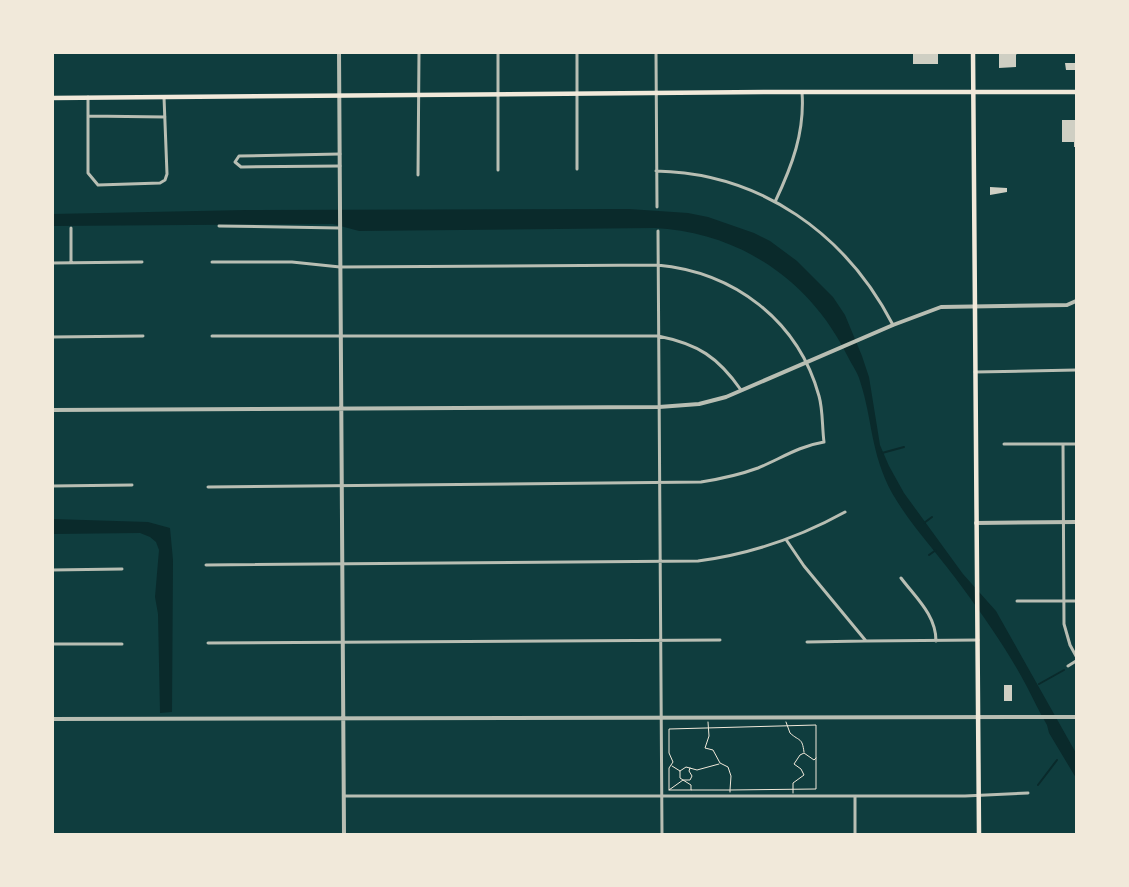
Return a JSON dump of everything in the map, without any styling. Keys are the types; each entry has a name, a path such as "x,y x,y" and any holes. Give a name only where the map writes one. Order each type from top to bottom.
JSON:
{"main road":[{"path":"973,52 979,834"},
{"path":"52,98 656,92 1076,92"}],"street":[{"path":"339,52 344,834"},
{"path":"418,174 419,52"},
{"path":"498,52 498,170"},
{"path":"577,169 576,93 578,52"},
{"path":"656,52 657,207"},
{"path":"775,202 792,166 799,141 803,108 802,92"},
{"path":"88,97 88,173 98,184 160,184 167,174 164,96"},
{"path":"88,116 165,117"},
{"path":"340,154 239,156 235,162 241,167 340,166"},
{"path":"656,171 688,173 719,180 750,190 800,217 840,249 864,277 893,325"},
{"path":"219,226 340,228"},
{"path":"71,228 71,263"},
{"path":"658,232 662,834"},
{"path":"52,263 142,262"},
{"path":"208,487 659,484 701,482 736,476 759,468 800,448 824,442 819,397 795,343 776,320 746,294 704,273 681,267 657,265 340,267 292,262 212,262"},
{"path":"52,410 658,406 699,404 742,391 893,325 941,307 1067,305 1076,301"},
{"path":"52,337 143,336"},
{"path":"212,336 313,336 340,338 658,336 683,341 706,352 727,370 742,391"},
{"path":"975,372 1076,370"},
{"path":"1004,444 1076,444"},
{"path":"1063,444 1066,635 1076,656"},
{"path":"52,486 132,485"},
{"path":"206,565 660,562 722,558 787,540 816,528 845,512"},
{"path":"976,523 1076,522"},
{"path":"787,540 804,566 866,642"},
{"path":"52,570 122,569"},
{"path":"901,578 933,619 936,641"},
{"path":"1017,601 1076,601"},
{"path":"208,643 720,640"},
{"path":"807,642 978,640"},
{"path":"52,644 122,644"},
{"path":"1068,666 1076,661"},
{"path":"52,719 1076,717"},
{"path":"344,796 855,796 1028,793"},
{"path":"855,796 855,834"}],"path":[{"path":"707,718 706,748 716,753 720,763 728,767 731,776 730,796"},
{"path":"786,718 786,725 790,733 800,738 803,743 804,753 814,760 816,757"},
{"path":"816,725 816,789 669,790 669,768 672,766 669,729 816,725"},
{"path":"794,796 793,783 804,777 802,769 794,764 800,754 804,753"},
{"path":"672,766 680,771 690,768 697,770 720,763"},
{"path":"669,790 682,780 690,780 692,776 689,771 690,768"},
{"path":"680,771 680,778 691,785 691,790"}],"water":[{"path":"629,209 688,213 708,217 754,233 770,241 797,261 833,297 845,315 869,377 880,445 889,466 904,493 963,574 996,611 1076,753 1076,778 1049,733 1047,725 1004,647 971,599 908,517 892,493 880,464 859,378 833,330 814,305 793,284 769,266 743,251 715,239 686,232 654,228 359,231 333,224 53,226 52,214 246,210"},
{"path":"53,519 148,522 170,528 173,560 172,712 160,713 158,614 155,597 159,550 156,542 140,533 53,534"}],"building":[{"path":"913,52 938,52 938,64 913,64"},
{"path":"999,52 1018,52 1016,55 1016,67 999,68"},
{"path":"1065,63 1076,63 1076,70 1066,70"},
{"path":"1062,120 1076,120 1076,147 1074,147 1074,142 1062,142"},
{"path":"990,187 1007,188 1007,192 990,195"},
{"path":"1004,685 1012,685 1012,701 1004,701"}],"waterway":[{"path":"882,453 904,447"},
{"path":"924,523 932,517"},
{"path":"929,555 936,550"},
{"path":"1039,684 1064,670"},
{"path":"1038,785 1057,760"}]}
